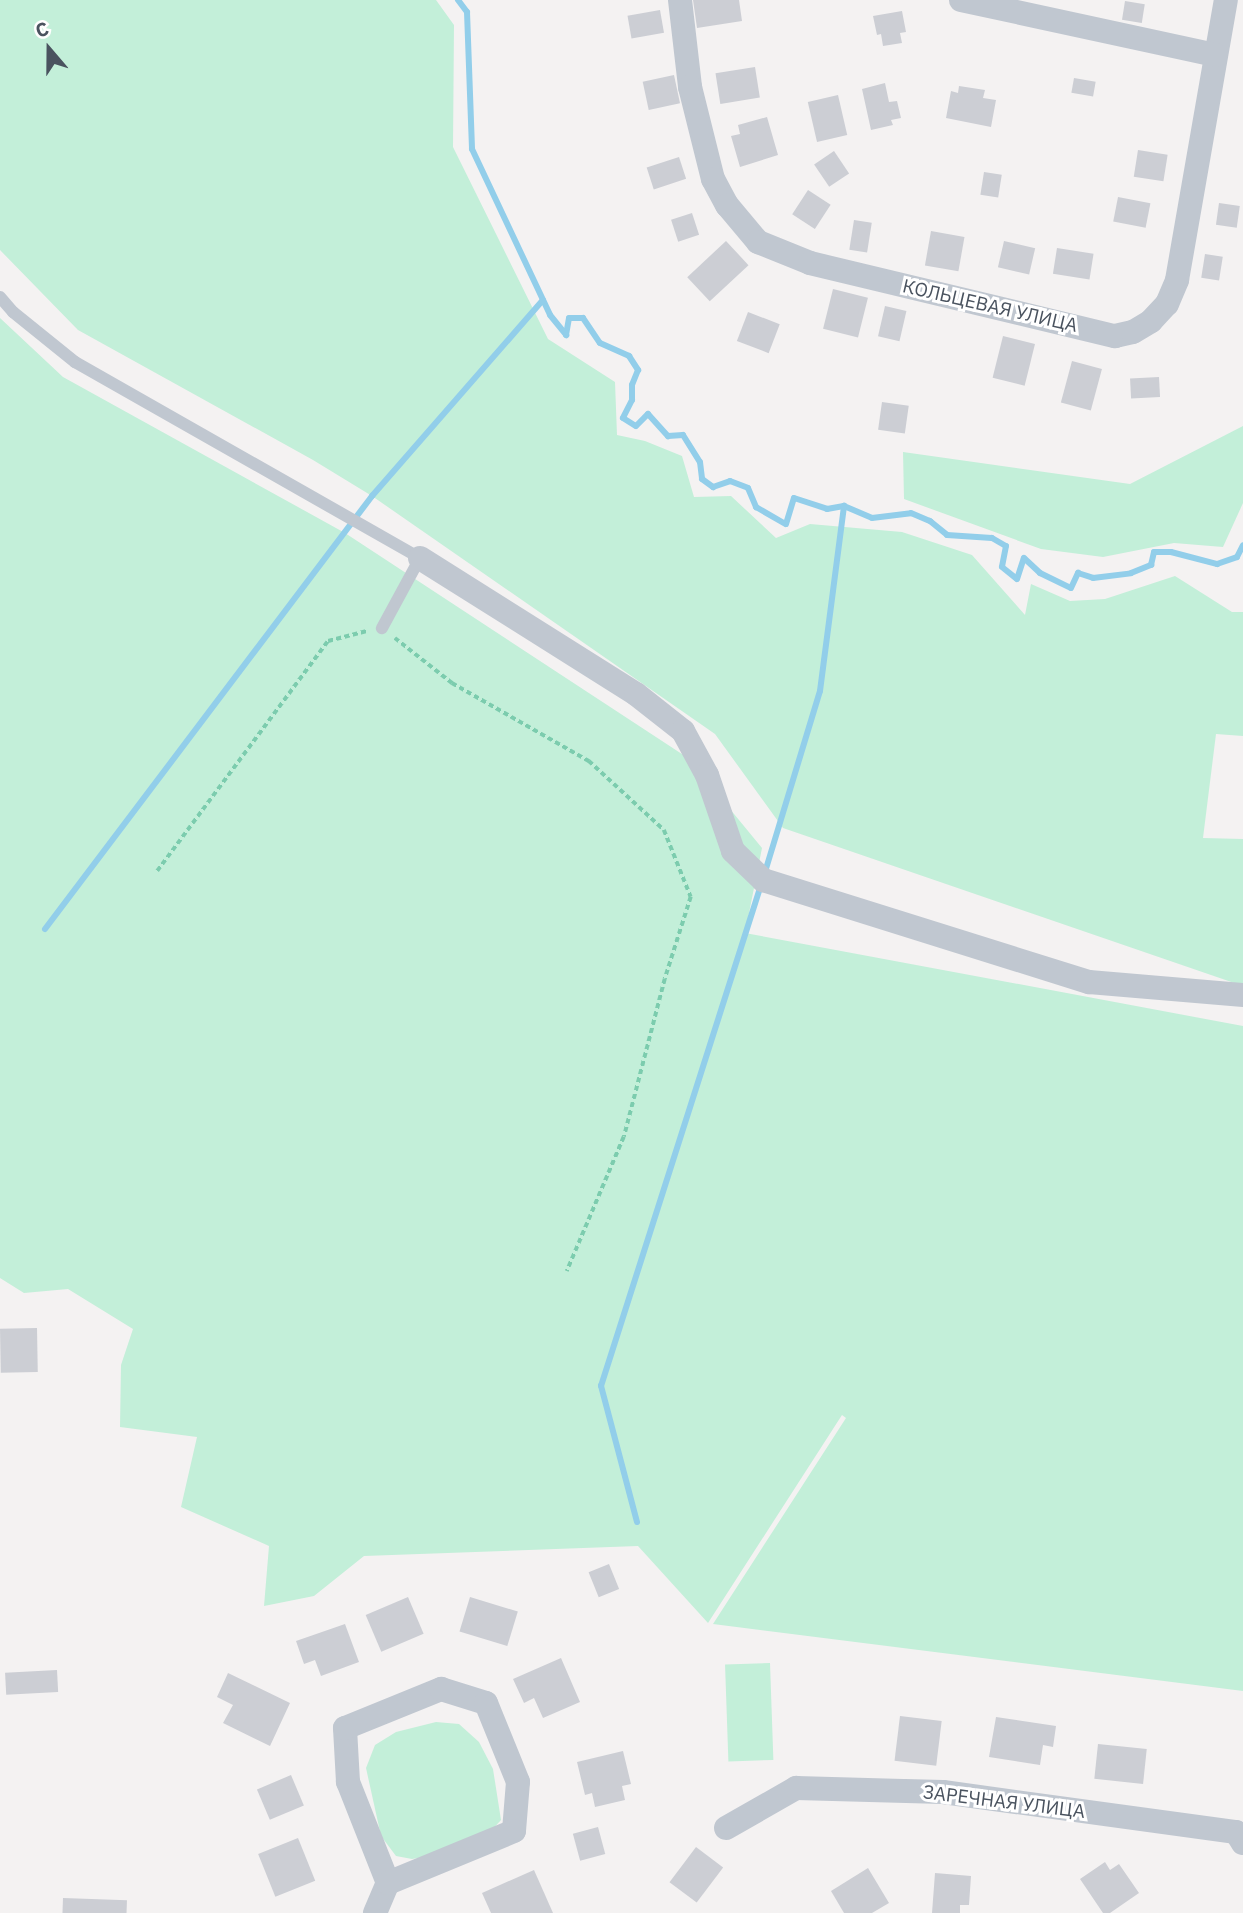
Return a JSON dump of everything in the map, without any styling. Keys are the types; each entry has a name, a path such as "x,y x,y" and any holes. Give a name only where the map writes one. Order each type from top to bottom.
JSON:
{"street":[{"name":"КОЛЬЦЕВАЯ УЛИЦА","path":"680,0 690,87 713,179 727,205 758,242 810,263 1115,336 1133,332 1151,321 1167,304 1177,280 1226,0"},
{"path":"961,0 1215,55"},
{"path":"419,558 636,694 683,731 706,775 733,851 763,880 1089,982 1243,995"},
{"path":"375,1913 388,1883 514,1832 517,1782 486,1703 440,1689 345,1728 348,1782 388,1883"},
{"name":"ЗАРЕЧНАЯ УЛИЦА","path":"726,1828 796,1788 943,1792 1236,1832 1243,1843"}],"lane":[{"path":"0,297 13,312 75,362 419,558 382,628"}],"path":[{"path":"157,871 328,641 382,628 452,683 589,761 664,831 691,897 665,979 624,1138 567,1271"}],"green space":[{"path":"0,0 436,0 454,25 453,147 548,339 615,382 617,435 645,441 682,456 694,497 731,496 776,538 810,524 902,532 972,555 1025,615 1031,584 1070,601 1105,599 1175,576 1232,612 1243,612 1243,736 1216,734 1203,838 1243,839 1243,986 783,828 715,734 372,496 313,460 78,330 0,250"},
{"path":"0,318 63,377 345,533 688,758 762,848 745,933 1243,1026 1243,1691 713,1624 846,1418 842,1415 708,1623 638,1546 364,1556 314,1596 264,1606 269,1546 181,1507 197,1437 120,1427 121,1365 133,1329 68,1289 24,1293 0,1278"},
{"path":"1243,426 1243,503 1223,547 1174,543 1103,557 1041,549 904,499 903,452 1130,484"},
{"path":"770,1663 773,1760 728,1762 725,1665"},
{"path":"436,1722 459,1724 479,1742 493,1769 501,1820 490,1832 436,1855 412,1859 396,1856 381,1836 366,1768 375,1745 396,1732"}],"building":[{"path":"693,0 739,0 742,21 697,28"},
{"path":"1125,1 1145,4 1142,23 1122,20"},
{"path":"660,10 664,33 631,38 628,16"},
{"path":"902,11 906,32 900,33 902,43 883,46 881,34 877,35 873,16"},
{"path":"755,67 760,98 720,104 715,73"},
{"path":"674,75 680,103 649,110 643,82"},
{"path":"1074,78 1096,82 1093,97 1071,93"},
{"path":"885,83 889,102 897,101 901,118 891,120 893,125 871,130 862,89"},
{"path":"959,86 985,90 983,98 996,100 991,127 946,118 951,91 958,93"},
{"path":"838,95 847,135 817,142 808,102"},
{"path":"767,117 778,155 740,167 731,136 740,134 738,125"},
{"path":"1138,150 1168,155 1163,181 1134,177"},
{"path":"834,151 849,173 829,187 814,164"},
{"path":"679,157 686,179 654,189 647,168"},
{"path":"984,172 1002,175 998,198 980,195"},
{"path":"808,190 831,205 815,229 792,214"},
{"path":"1118,197 1150,203 1146,228 1113,222"},
{"path":"1219,203 1240,206 1237,228 1216,225"},
{"path":"692,213 699,235 678,242 671,220"},
{"path":"854,220 872,223 867,252 849,250"},
{"path":"931,231 964,237 958,271 925,265"},
{"path":"726,241 749,265 710,301 687,277"},
{"path":"1004,241 1035,248 1029,275 998,267"},
{"path":"1057,248 1094,254 1089,279 1053,274"},
{"path":"1205,254 1223,257 1219,281 1201,278"},
{"path":"833,289 868,298 858,337 823,329"},
{"path":"885,306 906,311 899,341 878,336"},
{"path":"748,312 780,324 769,353 737,341"},
{"path":"1003,336 1035,344 1025,386 993,378"},
{"path":"1072,361 1102,369 1091,411 1061,403"},
{"path":"1159,377 1160,397 1131,398 1130,379"},
{"path":"882,402 909,406 905,433 878,430"},
{"path":"37,1328 38,1372 1,1373 0,1329"},
{"path":"609,1564 619,1589 599,1597 589,1572"},
{"path":"408,1597 424,1634 381,1652 366,1615"},
{"path":"470,1597 518,1612 507,1646 459,1631"},
{"path":"345,1624 359,1662 321,1676 315,1660 304,1664 296,1641"},
{"path":"561,1658 580,1702 543,1718 534,1698 524,1703 513,1679"},
{"path":"57,1670 58,1692 6,1695 5,1673"},
{"path":"228,1673 290,1703 270,1746 223,1723 233,1705 217,1697"},
{"path":"900,1716 942,1721 936,1766 895,1761"},
{"path":"996,1717 1056,1726 1053,1747 1043,1745 1040,1765 989,1757"},
{"path":"1098,1744 1147,1749 1143,1784 1094,1779"},
{"path":"623,1751 631,1784 622,1786 625,1800 595,1807 592,1793 585,1795 577,1762"},
{"path":"291,1775 304,1805 270,1820 257,1789"},
{"path":"598,1827 605,1854 580,1861 573,1834"},
{"path":"298,1838 315,1881 275,1897 258,1854"},
{"path":"696,1847 723,1867 697,1903 670,1882"},
{"path":"1105,1862 1110,1870 1119,1864 1139,1893 1110,1913 1103,1913 1080,1879"},
{"path":"868,1868 889,1903 872,1913 844,1913 831,1891"},
{"path":"534,1870 553,1913 491,1913 482,1893"},
{"path":"935,1873 971,1876 969,1905 960,1905 960,1913 932,1913"},
{"path":"63,1898 127,1900 127,1913 62,1913"}],"waterway":[{"path":"458,0 467,12 472,149 550,315 566,335 569,318 583,318 600,343 629,356 638,370 632,385 632,400 623,418 636,426 648,414 668,436 683,435 700,462 702,479 713,487 730,481 748,488 756,507 786,524 794,498 827,509 844,506 872,518 911,513 930,521 947,535 992,538 1006,546 1002,567 1017,579 1024,558 1040,573 1071,588 1078,573 1093,578 1131,573 1151,565 1154,552 1171,552 1217,564 1237,557 1243,545"},
{"path":"45,929 372,496 543,300"},
{"path":"765,872 820,691 844,506"},
{"path":"637,1522 601,1386 761,885"}]}
